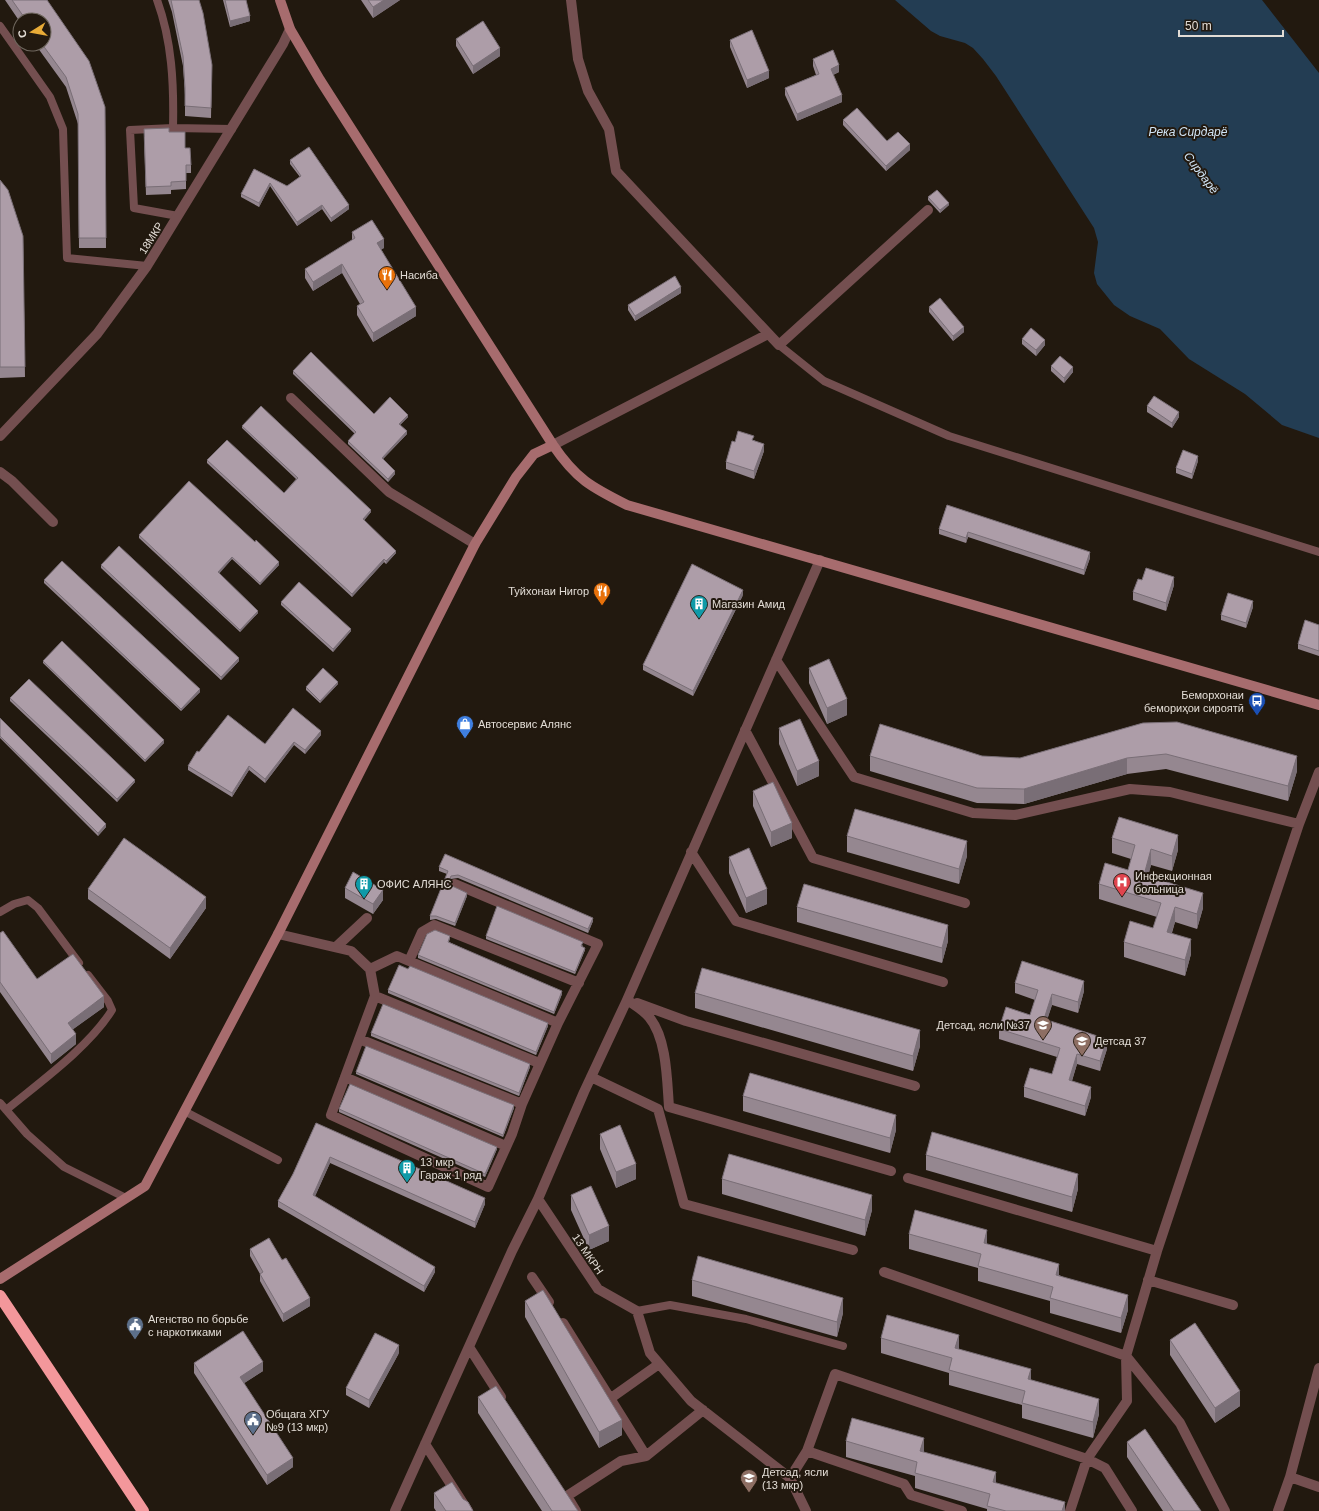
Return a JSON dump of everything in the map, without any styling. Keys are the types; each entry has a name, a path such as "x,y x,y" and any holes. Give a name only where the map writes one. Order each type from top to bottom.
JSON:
{"highway":[{"path":"0,1296 142,1511"}],"main road":[{"path":"280,0 290,29 320,80 553,445 568,467 593,488 627,505 1319,705"},
{"path":"0,1279 145,1186 278,934 475,544 516,477 534,454 553,445"}],"street":[{"path":"571,0 578,59 588,91 609,129 616,172 779,345 928,210"},
{"name":"18МКР","path":"0,436 97,334 147,266 232,129 283,44 290,29"},
{"path":"553,445 768,334"},
{"path":"291,398 389,492 475,544"},
{"path":"0,472 12,481 53,522"},
{"path":"394,1511 512,1251 538,1200 590,1077 627,1000 820,560"},
{"path":"776,660 854,777 974,813 1015,815 1130,789 1170,792 1299,824"},
{"path":"745,730 813,858 965,903"},
{"path":"1070,1511 1087,1459 1127,1401 1126,1356 1148,1280 1299,824 1319,772"},
{"path":"691,852 736,921 943,982"},
{"path":"278,934 351,950 370,969 374,996 331,1115 488,1187 522,1104 558,1023 598,944 455,884"},
{"path":"336,947 367,918"},
{"path":"409,961 422,932 434,926 579,982"},
{"path":"370,969 397,956 558,1023"},
{"path":"374,996 540,1063"},
{"path":"627,1000 686,1022 915,1086"},
{"path":"627,1000 650,1018 656,1028 663,1055 669,1107 891,1171"},
{"path":"359,1039 522,1104"},
{"path":"345,1077 506,1146"},
{"path":"590,1077 658,1109 684,1204 853,1250"},
{"path":"908,1178 1157,1251"},
{"name":"13 МКРН","path":"538,1200 598,1289 637,1311"},
{"path":"884,1272 1126,1356 1180,1423 1225,1511"},
{"path":"532,1277 611,1398 646,1456"},
{"path":"1148,1280 1233,1305"},
{"path":"637,1311 650,1353 659,1364 691,1401 790,1478 806,1511"},
{"path":"468,1347 507,1406"},
{"path":"611,1398 659,1364"},
{"path":"1278,1511 1290,1477 1318,1380 1319,1368"},
{"path":"790,1478 807,1450 835,1374 1087,1459 1105,1468 1132,1511"},
{"path":"576,1511 567,1496 621,1461 646,1456 703,1410"},
{"path":"425,1444 468,1511"},
{"path":"807,1450 904,1484 911,1495 962,1511"},
{"path":"1290,1477 1319,1486"},
{"path":"559,1485 576,1511"}],"lane":[{"path":"157,0 164,20 170,52 174,91 173,128"},
{"path":"0,26 50,97 63,129 67,258 147,266"},
{"path":"178,216 134,208 130,130 173,128 232,129"},
{"path":"779,345 824,381 949,436 1319,552"},
{"path":"0,912 14,904 28,900 38,908 108,1000 112,1010 107,1018 73,1055 6,1110"},
{"path":"0,1103 27,1134 64,1167 126,1198"},
{"path":"184,1111 278,1160"},
{"path":"637,1311 670,1305 746,1319 843,1346"}],"water":[{"name":"Река Сирдарё","path":"895,0 1262,0 1319,73 1319,438 1282,425 1245,394 1189,359 1160,329 1130,316 1114,305 1097,284 1094,273 1098,242 1094,228 996,76 973,48 965,43 940,36 931,31"}],"building":[{"path":"12,0 47,0 89,61 105,107 106,238 79,238 78,114 66,77 48,52 52,52 52,12 20,12"},
{"path":"171,0 199,0 203,13 212,65 211,108 185,106 183,56"},
{"path":"225,0 246,0 250,16 230,21"},
{"path":"368,0 384,0 373,7"},
{"path":"483,21 500,48 473,66 456,39"},
{"path":"752,30 769,71 747,80 730,40"},
{"path":"833,50 839,65 831,69 842,95 797,114 785,88 819,74 813,59"},
{"path":"857,108 887,141 898,132 910,144 886,166 843,120"},
{"path":"169,128 169,132 185,132 185,148 190,148 191,165 186,165 186,181 171,182 171,186 146,187 144,129"},
{"path":"309,147 349,205 331,218 322,205 297,222 270,183 259,203 241,194 254,169 287,186 301,176 290,160"},
{"path":"0,180 8,190 23,236 25,367 0,367"},
{"path":"937,190 949,203 940,210 928,197"},
{"path":"372,220 384,239 377,243 416,307 373,333 357,306 364,302 342,264 313,282 305,269 355,238 352,232"},
{"path":"675,276 681,287 635,316 628,305"},
{"path":"940,298 964,327 953,336 929,307"},
{"path":"1031,328 1045,340 1036,350 1022,339"},
{"path":"311,352 374,414 390,397 408,415 399,424 407,431 382,458 395,471 388,479 348,441 356,432 293,371"},
{"path":"1060,356 1073,367 1064,378 1051,366"},
{"path":"1154,396 1179,412 1172,423 1147,406"},
{"path":"261,406 371,510 363,519 396,551 386,561 384,559 352,594 207,460 227,440 284,493 298,478 242,426"},
{"path":"738,431 754,436 752,440 764,444 754,471 726,462 732,441 735,442"},
{"path":"1183,450 1198,456 1192,474 1176,468"},
{"path":"189,481 279,562 260,583 232,557 218,572 258,611 240,630 139,535"},
{"path":"947,505 1090,552 1084,570 968,532 966,538 939,529"},
{"path":"119,546 239,658 221,677 101,565"},
{"path":"62,561 200,689 181,709 44,580"},
{"name":"Магазин Амид","path":"692,564 743,590 693,691 643,665"},
{"path":"1146,568 1174,577 1166,603 1133,592 1138,579 1142,580"},
{"path":"299,582 351,629 333,649 281,602"},
{"path":"1228,593 1253,601 1246,623 1221,615"},
{"path":"1305,620 1319,625 1319,651 1298,644"},
{"path":"62,641 164,740 145,760 43,661"},
{"path":"829,659 847,699 827,708 809,668"},
{"path":"323,668 338,682 320,701 306,687"},
{"path":"29,679 135,780 117,799 10,698"},
{"path":"293,708 321,731 305,750 294,742 265,779 249,766 232,793 188,766 197,751 199,752 228,715 265,744"},
{"path":"0,718 106,824 98,833 0,736"},
{"path":"800,719 819,761 797,771 779,728"},
{"path":"1177,722 1297,756 1288,786 1166,754 1127,758 1024,789 977,788 870,756 880,724 982,756 1020,758 1143,723"},
{"path":"773,782 792,823 771,832 753,791"},
{"path":"855,809 967,841 959,869 847,836"},
{"path":"1119,817 1178,835 1172,856 1151,849 1144,875 1203,893 1197,914 1175,907 1167,932 1191,939 1185,960 1124,942 1130,921 1153,928 1161,903 1099,884 1105,863 1128,870 1135,845 1112,838"},
{"path":"124,838 206,897 170,948 88,889"},
{"path":"749,848 767,889 746,898 729,857"},
{"path":"445,854 593,918 588,929 458,875 451,876 449,881 450,885 467,893 455,923 436,916 430,916 448,871 439,867"},
{"path":"353,872 383,890 373,904 345,888"},
{"path":"804,884 948,925 942,948 797,907"},
{"path":"497,906 583,942 581,946 585,948 575,972 486,936"},
{"path":"435,930 450,936 448,942 562,991 554,1012 418,955 427,934"},
{"path":"3,931 37,979 73,954 104,996 68,1023 76,1034 51,1054 0,982 0,933"},
{"path":"1022,961 1084,981 1078,1002 1052,994 1044,1019 1107,1039 1100,1061 1077,1054 1069,1080 1091,1087 1085,1106 1024,1087 1030,1068 1052,1074 1060,1048 999,1029 1006,1007 1030,1015 1038,990 1015,983"},
{"path":"399,965 408,969 410,966 548,1023 536,1052 388,990"},
{"path":"702,968 920,1030 913,1056 695,993"},
{"path":"383,1004 530,1064 519,1093 371,1033"},
{"path":"366,1046 514,1105 503,1135 356,1072"},
{"path":"750,1073 896,1115 890,1138 743,1096"},
{"path":"350,1084 497,1147 485,1174 339,1109"},
{"path":"316,1123 485,1198 475,1222 330,1157 313,1195 435,1267 424,1286 278,1201 293,1174"},
{"path":"620,1125 636,1164 616,1172 600,1134"},
{"path":"932,1132 1078,1174 1072,1197 926,1155"},
{"path":"729,1154 872,1195 865,1220 722,1179"},
{"path":"591,1186 609,1226 589,1235 571,1195"},
{"path":"915,1210 987,1230 984,1243 1059,1264 1056,1275 1128,1295 1121,1318 1050,1298 1053,1287 978,1266 981,1254 909,1234"},
{"path":"269,1238 282,1260 286,1258 310,1298 283,1314 260,1274 263,1272 250,1249"},
{"path":"698,1256 843,1298 837,1322 692,1280"},
{"path":"543,1290 622,1420 599,1432 525,1301"},
{"path":"887,1315 959,1335 955,1348 1031,1369 1028,1379 1099,1399 1093,1422 1022,1403 1025,1391 949,1370 952,1358 881,1338"},
{"path":"1195,1323 1240,1391 1215,1408 1170,1340"},
{"path":"243,1331 263,1362 240,1377 293,1458 267,1475 194,1363"},
{"path":"375,1333 399,1345 369,1400 346,1388"},
{"path":"496,1386 578,1511 552,1511 478,1397"},
{"path":"852,1418 924,1438 920,1451 996,1472 993,1482 1065,1502 1062,1511 1006,1511 987,1506 990,1494 915,1473 917,1462 846,1441"},
{"path":"1145,1429 1201,1511 1174,1511 1127,1442"},
{"path":"452,1482 463,1499 468,1502 473,1511 446,1511 434,1493"}],"place":[{"name":"Насиба","path":"387,290"},
{"name":"Туйхонаи Нигор","path":"602,606"},
{"name":"Магазин Амид","path":"699,619"},
{"name":"Беморхонаи бемориҳои сироятӣ","path":"1257,716"},
{"name":"Автосервис Алянс","path":"465,739"},
{"name":"Инфекционная больница","path":"1122,897"},
{"name":"ОФИС АЛЯНС","path":"364,899"},
{"name":"Детсад, ясли №37","path":"1043,1040"},
{"name":"Детсад 37","path":"1082,1056"},
{"name":"13 мкр Гараж 1 ряд","path":"407,1183"},
{"name":"Агенство по борьбе с наркотиками","path":"135,1340"},
{"name":"Общага ХГУ №9 (13 мкр)","path":"253,1435"},
{"name":"Детсад, ясли (13 мкр)","path":"749,1493"}],"water label":[{"name":"Сирдарё","path":"1201,173"}]}
